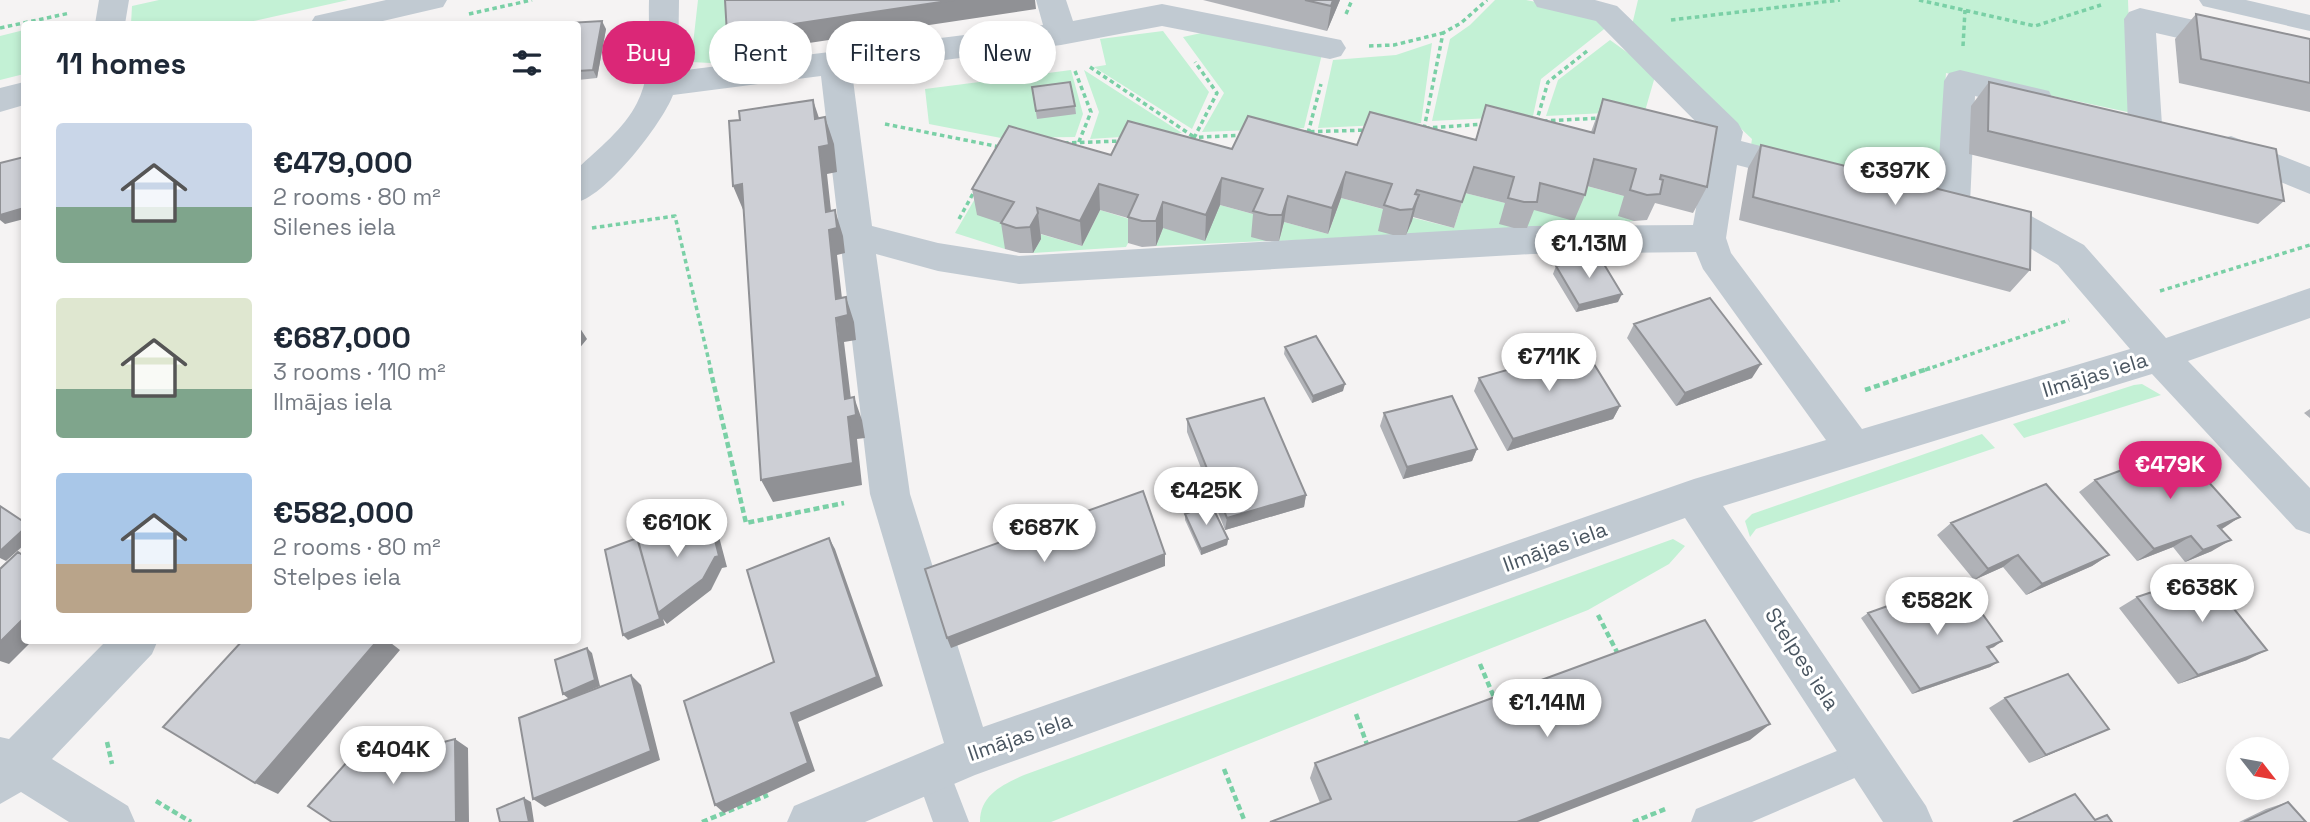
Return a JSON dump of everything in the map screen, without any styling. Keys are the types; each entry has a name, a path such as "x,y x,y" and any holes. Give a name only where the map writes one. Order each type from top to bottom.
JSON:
{"street":[{"path":"110,21 114,0"},
{"path":"339,21 432,0"},
{"path":"581,186 643,121 655,103 660,85 664,0"},
{"path":"1051,0 1065,43"},
{"path":"1548,0 1611,13 1726,132 1708,237 1717,259 1853,447"},
{"path":"945,53 1065,43 1162,15 1330,48"},
{"path":"2310,57 2140,19 2157,128 2245,152 2310,181"},
{"path":"660,85 826,64"},
{"path":"2066,106 1960,82 1940,204 2012,222 2071,255 2158,356 2310,516"},
{"path":"838,84 890,494 957,717 971,754"},
{"path":"0,100 21,95"},
{"path":"1725,149 1832,176"},
{"path":"856,235 938,257 1019,270 1532,240 1708,237"},
{"name":"Ilmājas iela","path":"810,822 971,754 1694,497 2158,356 2310,303"},
{"name":"Stelpes iela","path":"1694,497 1910,822"},
{"path":"112,822 6,768 133,644"}],"lane":[{"path":"2211,0 2310,23"},
{"path":"1709,822 1866,756"},
{"path":"932,769 951,822"}],"path":[{"path":"464,15 531,0"},
{"path":"1303,144 1330,48 1394,45 1443,33 1461,23 1487,0"},
{"path":"1534,134 1548,82 1611,13 1840,0"},
{"path":"1919,0 2035,26 2101,4"},
{"path":"33,21 75,12"},
{"path":"1162,15 1217,93 1190,146"},
{"path":"0,28 21,24"},
{"path":"1421,141 1443,33"},
{"path":"1065,43 1194,137"},
{"path":"1065,43 1091,112 1074,151"},
{"path":"842,114 1000,147 1013,146"},
{"path":"1524,122 1612,118"},
{"path":"1411,128 1499,124"},
{"path":"1296,132 1373,130"},
{"path":"1181,138 1245,135"},
{"path":"1053,144 1130,140"},
{"path":"993,158 1000,147"},
{"path":"938,257 981,181"},
{"path":"590,228 675,216 746,523 890,494"},
{"path":"1823,405 2115,305 2310,245"},
{"path":"1598,615 1623,663"},
{"path":"1479,664 1499,709"},
{"path":"1356,715 1371,755"},
{"path":"104,731 112,764 118,771"},
{"path":"1224,769 1245,822"},
{"path":"150,798 191,822"},
{"path":"1633,822 1669,807"}],"green space":[{"path":"159,0 348,0 254,21 131,21 132,6"},
{"path":"698,0 731,0 733,21 709,21 709,63 695,62"},
{"path":"1495,0 1526,0 1600,15 1608,26 1541,79 1533,116 1432,121 1450,39 1470,25"},
{"path":"1638,0 2128,0 2132,113 1946,73 1938,196 1750,152 1752,139 1632,25"},
{"path":"1215,30 1322,54 1304,128 1202,132 1224,93 1183,37"},
{"path":"21,31 21,75 0,80 0,36"},
{"path":"1163,31 1209,92 1192,129 1094,67 1106,65 1100,39"},
{"path":"1610,40 1656,73 1645,111 1546,116 1558,80"},
{"path":"1432,43 1421,123 1318,128 1333,60 1396,55"},
{"path":"1071,70 1083,114 1075,137 1001,138 929,124 925,89 963,84 1056,84 1056,72"},
{"path":"1084,70 1182,133 1090,139 1099,112"},
{"path":"1002,152 1018,228 1005,249 955,233"},
{"path":"1583,185 1624,196 1634,221 1527,228 1530,209"},
{"path":"1465,193 1505,203 1514,228 1406,235 1410,217 1454,228"},
{"path":"1341,198 1386,210 1393,235 1279,241 1284,222 1328,234"},
{"path":"1220,205 1260,216 1266,241 1156,246 1163,228"},
{"path":"1100,210 1139,222 1126,247 1033,253 1041,239 1040,234 1082,246"},
{"path":"2142,384 2161,395 2024,438 2013,424 2134,385"},
{"path":"1982,434 1995,448 1756,529 1750,537 1745,521 1752,514"},
{"path":"1673,539 1685,546 1669,564 1588,610 1051,822 980,822 988,798 1000,787 1024,775"}],"building":[{"path":"725,0 954,0 812,21 726,21"},
{"path":"1305,0 1333,0 1331,6"},
{"path":"2196,14 2310,39 2310,83 2201,59"},
{"path":"602,21 593,70 581,71 581,22"},
{"path":"1070,82 1075,106 1036,111 1032,87"},
{"path":"1989,82 2276,149 2284,201 1988,131"},
{"path":"1603,99 1717,127 1707,187 1661,175 1660,179 1663,180 1660,194 1647,195 1630,190 1636,169 1594,159 1585,195 1540,183 1537,202 1524,202 1508,198 1514,177 1474,167 1462,202 1417,190 1415,194 1419,195 1413,209 1400,210 1384,205 1392,184 1346,172 1332,208 1288,196 1282,215 1269,215 1253,211 1263,189 1222,178 1206,215 1163,202 1156,221 1142,221 1128,217 1138,195 1099,184 1080,221 1037,208 1038,213 1030,227 1016,228 1001,223 1014,202 972,189 1009,126 1111,155 1128,121 1232,149 1248,116 1357,145 1370,112 1476,140 1486,105 1594,133"},
{"path":"813,100 815,119 825,117 829,145 819,147 826,212 835,210 837,228 829,230 836,299 846,297 848,315 836,318 845,399 854,397 856,415 848,417 853,463 761,480 742,184 733,186 729,121 740,120 739,111"},
{"path":"1761,145 2031,212 2030,270 1753,197"},
{"path":"21,158 21,209 0,215 0,163"},
{"path":"1599,256 1622,294 1579,305 1556,266"},
{"path":"1710,298 1761,364 1685,393 1634,324"},
{"path":"1316,336 1345,384 1313,396 1285,347"},
{"path":"1584,348 1620,406 1513,439 1479,378"},
{"path":"1452,396 1477,449 1407,467 1384,413"},
{"path":"1264,398 1306,495 1227,518 1187,419"},
{"path":"2179,449 2240,517 2218,526 2231,540 2203,550 2191,536 2154,549 2095,480"},
{"path":"2046,484 2109,555 2042,584 2018,555 1988,569 1951,523"},
{"path":"1143,491 1165,554 947,638 925,569"},
{"path":"1211,504 1228,539 1201,549 1185,514"},
{"path":"0,506 21,520 21,532 0,551"},
{"path":"710,521 719,556 715,557 703,579 658,613 636,533"},
{"path":"637,538 660,619 623,635 605,550"},
{"path":"829,538 877,677 791,713 808,763 715,805 684,701 774,662 747,570"},
{"path":"18,552 21,554 21,621 0,642 0,569"},
{"path":"2206,574 2267,650 2198,675 2137,597"},
{"path":"1938,588 1952,609 1973,601 2002,641 1987,647 1998,662 1920,689 1868,613"},
{"path":"1705,620 1770,724 1517,822 1270,822 1331,799 1315,763"},
{"path":"239,644 375,644 255,783 163,727"},
{"path":"587,648 595,680 563,694 555,660"},
{"path":"2068,674 2109,729 2046,755 2005,698"},
{"path":"631,675 651,751 533,799 519,718"},
{"path":"370,736 398,754 455,739 456,822 332,822 308,806"},
{"path":"2075,794 2095,820 2107,815 2112,822 2013,822"},
{"path":"524,798 529,822 500,822 497,809"},
{"path":"2288,802 2306,822 2244,822"}]}
